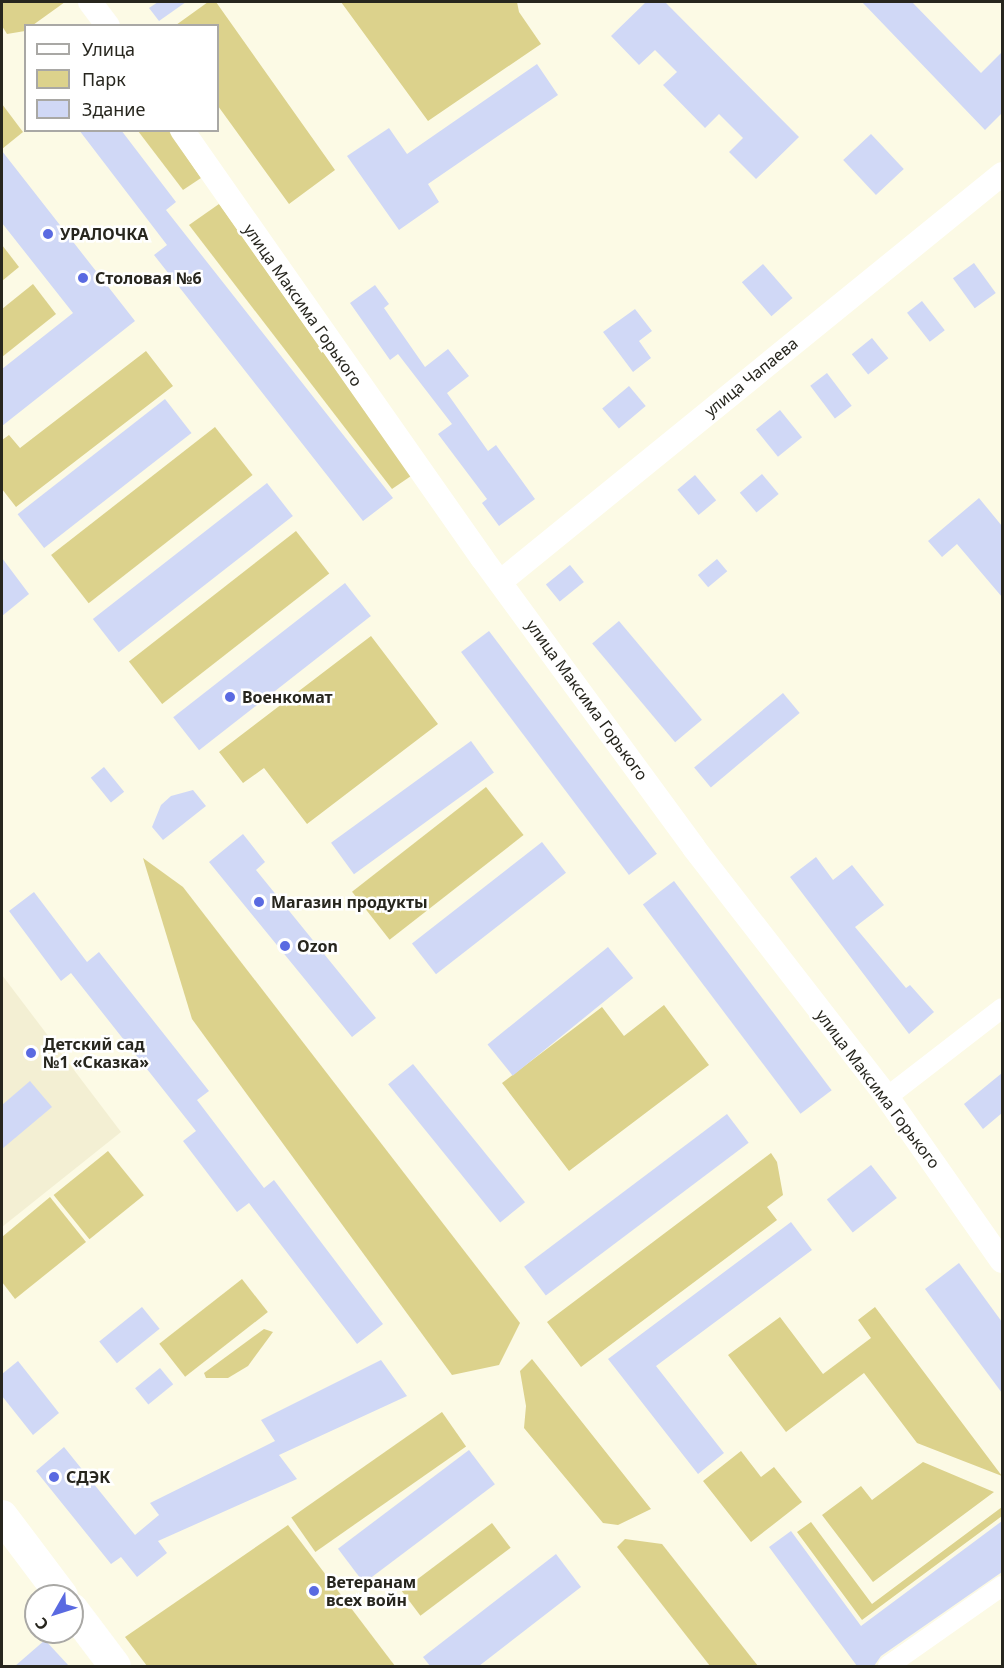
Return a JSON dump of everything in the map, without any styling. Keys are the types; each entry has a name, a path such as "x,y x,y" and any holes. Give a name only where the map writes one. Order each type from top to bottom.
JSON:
{"main road":[{"path":"2,1516 53,1584"},
{"path":"84,1625 115,1666"}],"street":[{"path":"90,2 106,24"},
{"name":"улица Максима Горького","path":"183,132 500,582 694,848 887,1096 1002,1261"},
{"name":"улица Чапаева","path":"500,582 1002,174"},
{"path":"887,1096 1002,1008"},
{"path":"888,1666 1002,1586"}],"shaded area":[{"name":"Детский сад №1 «Сказка»","path":"2,975 121,1132 2,1227"}],"green space":[{"path":"2,2 65,2 34,24 24,24 24,31 7,34 2,26"},
{"path":"208,2 216,2 335,170 289,204 219,107 219,24 177,24"},
{"path":"341,2 517,2 519,12 541,44 428,121"},
{"path":"2,104 23,132 2,149"},
{"path":"139,132 170,132 201,178 183,190"},
{"path":"219,204 411,476 392,489 189,225"},
{"path":"2,245 19,267 2,281"},
{"path":"33,284 56,314 2,357 2,309"},
{"path":"146,351 173,386 16,507 2,489 2,440 9,435 20,448"},
{"path":"215,427 253,475 89,603 51,555"},
{"path":"296,531 329,574 162,704 129,662"},
{"path":"371,636 438,724 307,824 264,768 243,783 219,752"},
{"path":"486,787 524,835 390,940 352,892"},
{"path":"143,858 183,887 520,1323 499,1365 452,1375 192,1019"},
{"path":"664,1005 709,1065 569,1171 502,1083 602,1007 624,1036"},
{"path":"108,1151 144,1195 89,1239 54,1195"},
{"path":"771,1153 777,1162 783,1195 767,1207 777,1220 581,1367 547,1322"},
{"path":"50,1197 86,1242 15,1299 2,1282 2,1237"},
{"path":"242,1279 268,1312 185,1377 159,1344"},
{"path":"875,1307 1002,1476 917,1443 864,1373 786,1432 728,1355 780,1317 823,1374 871,1338 858,1320"},
{"path":"264,1329 273,1332 248,1366 228,1378 206,1378 204,1373"},
{"path":"532,1359 651,1509 618,1525 603,1523 524,1428 526,1406 520,1371"},
{"path":"442,1412 466,1446 315,1552 291,1518"},
{"path":"741,1451 761,1477 774,1467 802,1502 751,1542 703,1481"},
{"path":"923,1462 994,1492 873,1582 822,1515 861,1486 872,1500"},
{"path":"1002,1507 1002,1516 862,1620 797,1532 811,1522 872,1604"},
{"path":"492,1523 511,1548 420,1616 402,1591"},
{"path":"288,1525 395,1666 147,1666 125,1637"},
{"path":"625,1539 662,1544 758,1666 710,1666 617,1547"}],"building":[{"path":"158,2 186,2 159,21 149,8"},
{"path":"646,2 665,2 799,137 756,179 729,152 743,138 719,114 705,128 663,85 677,72 655,50 639,65 611,36"},
{"path":"862,2 912,2 981,73 1002,52 1002,113 985,130"},
{"path":"537,64 558,95 428,184 439,202 399,230 347,156 389,128 407,154"},
{"path":"81,132 123,132 176,202 166,210 393,498 363,521 154,255 167,245"},
{"path":"871,134 904,169 876,195 843,160"},
{"path":"2,151 135,321 2,426 2,369 73,313 2,223"},
{"path":"974,263 996,293 975,308 953,278"},
{"path":"763,264 793,298 771,316 742,282"},
{"path":"375,285 389,304 384,308 425,367 448,349 469,376 447,393 488,451 496,445 535,499 499,526 482,503 487,499 438,434 452,424 398,354 390,360 350,303"},
{"path":"922,301 945,330 930,342 907,313"},
{"path":"635,309 652,331 639,341 651,358 633,372 603,332"},
{"path":"872,338 888,358 868,375 852,354"},
{"path":"827,373 852,406 835,418 810,386"},
{"path":"629,386 646,406 619,428 602,408"},
{"path":"165,399 191,433 44,548 18,514"},
{"path":"780,410 802,437 778,457 756,430"},
{"path":"762,474 779,494 756,513 740,493"},
{"path":"695,475 716,500 699,515 677,490"},
{"path":"267,483 293,516 119,652 93,619"},
{"path":"979,498 1002,526 1002,597 957,544 942,557 928,541"},
{"path":"2,558 29,594 2,616"},
{"path":"717,559 727,571 708,587 698,575"},
{"path":"570,565 584,582 560,602 546,585"},
{"path":"345,583 371,616 199,750 173,717"},
{"path":"619,621 702,720 675,742 592,643"},
{"path":"489,631 657,854 629,875 461,652"},
{"path":"783,693 800,713 711,787 694,768"},
{"path":"471,741 494,773 354,874 331,843"},
{"path":"104,767 124,792 111,803 91,778"},
{"path":"193,790 206,806 163,840 152,827 161,805 171,796"},
{"path":"243,834 265,862 256,870 376,1018 352,1037 209,862"},
{"path":"542,842 566,873 436,974 412,944"},
{"path":"816,857 833,880 852,865 884,905 855,927 906,988 910,985 934,1012 909,1034 790,877"},
{"path":"674,881 832,1090 801,1114 643,904"},
{"path":"34,892 87,962 99,952 209,1091 197,1100 264,1188 274,1180 383,1324 357,1344 249,1203 237,1212 183,1141 196,1131 71,973 61,981 9,911"},
{"path":"608,947 633,978 513,1076 488,1045"},
{"path":"413,1064 525,1202 500,1222 388,1084"},
{"path":"1002,1073 1002,1113 983,1129 964,1104"},
{"path":"30,1081 52,1107 2,1149 2,1105"},
{"path":"727,1114 749,1143 546,1296 524,1267"},
{"path":"871,1165 897,1198 853,1233 827,1199"},
{"path":"791,1222 812,1250 656,1366 724,1453 698,1474 608,1359"},
{"path":"959,1263 1002,1322 1002,1393 925,1289"},
{"path":"142,1307 160,1329 117,1363 99,1342"},
{"path":"381,1360 407,1396 279,1455 297,1479 158,1541 167,1553 137,1577 121,1557 111,1564 36,1471 64,1447 135,1535 159,1515 150,1503 275,1441 261,1420"},
{"path":"18,1361 59,1413 33,1435 2,1396 2,1374"},
{"path":"160,1368 173,1384 148,1404 135,1388"},
{"path":"469,1450 495,1484 364,1583 338,1549"},
{"path":"1002,1521 1002,1572 881,1656 874,1666 857,1666 769,1547 791,1531 861,1626"},
{"path":"556,1554 581,1587 479,1666 430,1666 423,1657"},
{"path":"40,1644 49,1644 69,1666 15,1666"}],"place":[{"name":"УРАЛОЧКА","path":"48,234"},
{"name":"Столовая №6","path":"83,278"},
{"name":"Военкомат","path":"230,697"},
{"name":"Магазин продукты","path":"259,902"},
{"name":"Ozon","path":"285,946"},
{"name":"Детский сад №1 «Сказка»","path":"31,1053"},
{"name":"СДЭК","path":"54,1477"},
{"name":"Ветеранам всех войн","path":"314,1591"}]}
